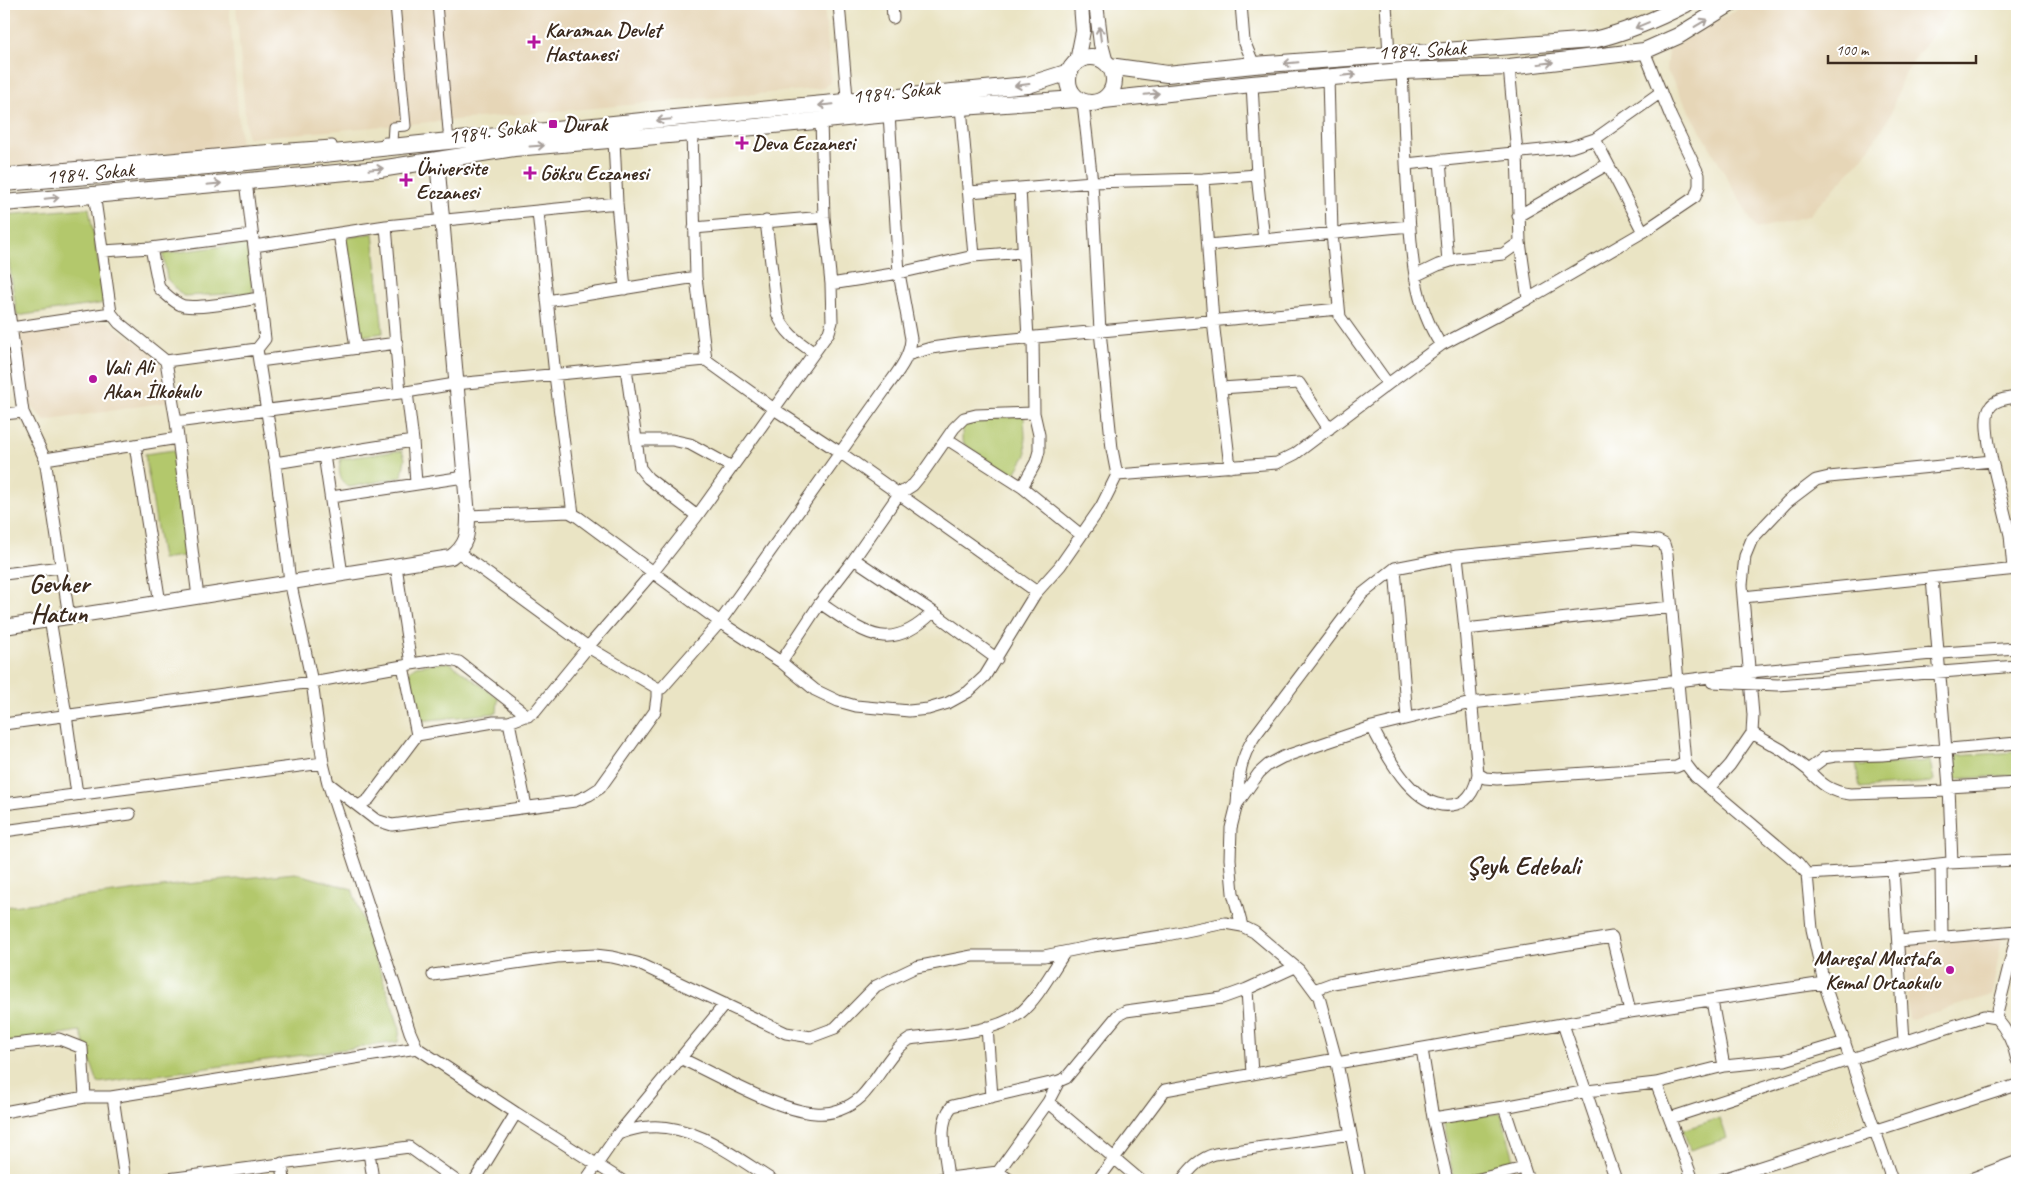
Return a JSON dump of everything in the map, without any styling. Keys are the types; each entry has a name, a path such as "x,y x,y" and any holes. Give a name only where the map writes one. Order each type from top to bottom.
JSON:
{"main road":[{"path":"4,183 208,166 642,121 848,110 1028,85 1073,66 1087,57 1095,57 1108,64 1167,74 1593,40 1629,30 1686,4"},
{"name":"1984. Sokak","path":"1104,100 1402,70 1509,67 1644,51 1678,36 1730,4"},
{"path":"1608,37 1610,56"},
{"path":"1073,66 1068,87 1080,101 1090,104 1104,100 1109,95 1114,81 1113,73 1108,64"},
{"name":"1984. Sokak","path":"4,203 94,193 380,169 514,148 821,121 848,110 889,114 961,107 1080,101"}],"street":[{"path":"4,173 248,150 392,142 394,127 406,126 395,4"},
{"path":"437,4 449,142"},
{"path":"839,4 848,110"},
{"path":"892,4 893,18"},
{"path":"1073,66 1082,31 1081,4"},
{"path":"1096,4 1101,44 1108,64"},
{"path":"1241,4 1244,41 1254,66"},
{"path":"1386,4 1389,55"},
{"path":"1117,475 1277,463 1295,454 1441,345 1528,300 1643,232 1695,197 1699,186 1699,175 1644,51"},
{"path":"1509,67 1517,153 1520,242 1528,300"},
{"path":"1402,70 1406,164 1415,276 1426,319 1441,345"},
{"path":"1328,77 1332,233 1340,317 1388,384"},
{"path":"1252,84 1257,175 1264,240"},
{"path":"1406,164 1571,147 1595,138 1661,92"},
{"path":"468,516 559,511 573,514 720,622 782,662 815,690 838,701 856,706 909,711 928,709 948,703 968,692 985,676 997,660 1037,592 1060,566 1080,534 1101,507 1117,475 1112,449 1100,331 1092,182 1080,101"},
{"path":"961,107 970,192 974,256"},
{"path":"458,552 588,647 657,688 662,688 720,622 841,453 910,349 911,339 899,274 889,114"},
{"path":"359,806 369,799 417,735 494,722 510,722 528,716 541,706 588,647 653,572 697,516 829,332 832,322 831,284 824,217 821,121"},
{"path":"692,133 696,277 706,360"},
{"path":"1595,138 1643,232"},
{"path":"614,140 617,203 625,289"},
{"path":"4,627 290,581 451,558 458,552 468,535 468,516 437,160"},
{"path":"1440,160 1448,262"},
{"path":"1518,216 1608,164"},
{"path":"970,192 1092,182 1203,179 1257,175"},
{"path":"1203,179 1213,321 1230,466"},
{"path":"166,361 257,349 265,339 246,181"},
{"path":"1020,188 1023,252 1031,339 1034,413 1039,435 1039,451 1036,462 1022,488"},
{"path":"94,193 111,313 120,323 166,361 176,422 198,597"},
{"path":"102,251 339,233 386,226 617,203"},
{"path":"538,212 555,375 573,514"},
{"path":"694,228 824,217"},
{"path":"766,221 777,313 782,324 794,339 813,352"},
{"path":"386,226 397,343 403,392 413,441 416,483"},
{"path":"1208,245 1410,226"},
{"path":"339,233 356,348"},
{"path":"1415,276 1448,262 1503,254 1520,242"},
{"path":"151,248 159,288 178,303 185,306 212,305 259,298"},
{"path":"831,284 899,274 974,256 1023,252"},
{"path":"4,276 23,412 45,460 69,618"},
{"path":"547,301 696,277"},
{"path":"907,355 931,348 1339,309"},
{"path":"11,328 111,313"},
{"path":"259,361 397,343"},
{"path":"257,349 276,463 290,581 312,682 323,763 410,1032 417,1048 621,1180"},
{"path":"176,422 455,384 706,360 1037,592"},
{"path":"626,368 640,468 648,478 697,516"},
{"path":"1221,388 1299,384 1329,429"},
{"path":"1743,597 2015,569 2014,535 1992,462 1987,428 1990,406 1996,402 2017,397"},
{"path":"4,414 23,412"},
{"path":"782,662 820,603 854,559 899,494 913,485 964,418 976,415 1034,413"},
{"path":"45,460 178,438"},
{"path":"947,439 1022,488 1080,534"},
{"path":"636,440 672,440 690,444 732,467"},
{"path":"276,463 413,441"},
{"path":"136,445 160,603"},
{"path":"324,456 342,574"},
{"path":"1709,788 1730,765 1752,733 1753,715 1742,585 1745,556 1752,539 1787,502 1816,480 1829,477 1992,462"},
{"path":"331,496 464,477"},
{"path":"1242,926 1233,893 1230,859 1231,828 1237,804 1239,769 1244,754 1254,736 1362,594 1395,568 1456,556 1633,539 1658,541 1664,544 1667,554 1684,764 1695,776 1798,862 1807,874 1812,928 1824,983 1892,1180"},
{"path":"1372,727 1388,756 1410,787 1423,799 1437,804 1453,805 1461,803 1468,798 1477,781 1478,774 1465,629 1456,556"},
{"path":"854,559 933,612 997,660"},
{"path":"396,566 417,735"},
{"path":"4,574 61,567"},
{"path":"1395,568 1407,718"},
{"path":"1932,578 1938,673 1949,789 1942,937"},
{"path":"820,603 860,628 878,636 887,637 910,631 919,626 933,612"},
{"path":"1465,629 1671,607"},
{"path":"50,619 77,794"},
{"path":"1237,804 1250,784 1268,765 1283,757 1372,727 1471,703 1678,682 1750,678 1937,654 2017,648"},
{"path":"4,724 312,682 444,658 459,662 528,716"},
{"path":"1750,678 1778,685 2017,666"},
{"path":"328,783 376,820 392,825 575,801 600,788 655,711 657,688"},
{"path":"510,722 526,806"},
{"path":"1752,733 1782,750 1808,770 1828,789 1836,792 1850,794 1949,789 2017,783"},
{"path":"1808,770 1824,758 1835,756 1882,755 2017,743"},
{"path":"4,804 323,763"},
{"path":"1478,774 1485,778 1497,779 1676,767 1684,764"},
{"path":"4,831 130,814"},
{"path":"1807,874 1893,869 1947,863 2017,860"},
{"path":"1893,869 1904,1041"},
{"path":"433,974 557,957 612,956 637,963 786,1033 811,1037 834,1028 876,986 916,967 972,956 1044,956 1225,924 1242,926 1254,932 1295,967 1319,997 1337,1061 1360,1180"},
{"path":"1898,942 2017,931"},
{"path":"2017,934 1996,1018 2011,1042 2017,1060"},
{"path":"1314,990 1333,983 1612,937 1630,1012"},
{"path":"680,1058 761,1097 796,1110 816,1114 839,1110 855,1102 876,1080 904,1043 910,1039 988,1028 1003,1023 1020,1013 1031,1001 1065,952"},
{"path":"948,1178 943,1123 946,1113 952,1106 1066,1078 1118,1015 1126,1011 1222,998 1295,967"},
{"path":"1098,1180 1164,1090 1252,1074 1422,1049 1630,1012 1824,983"},
{"path":"1247,989 1252,1074"},
{"path":"1712,1001 1724,1066"},
{"path":"586,1180 618,1134 725,1004"},
{"path":"1670,1118 1971,1018 1984,1016 1996,1018"},
{"path":"1563,1024 1616,1180"},
{"path":"988,1028 992,1097"},
{"path":"4,1045 59,1039 82,1048 86,1097"},
{"path":"1433,1118 1587,1091 1656,1083 1724,1066 1785,1060 1845,1042"},
{"path":"4,1112 86,1097 111,1097 417,1048"},
{"path":"1422,1049 1433,1118 1447,1180"},
{"path":"998,1172 1048,1102 1059,1081"},
{"path":"1656,1083 1693,1180"},
{"path":"1720,1180 2017,1085"},
{"path":"111,1097 113,1097 125,1180"},
{"path":"1048,1102 1113,1160 1140,1180"},
{"path":"1504,1107 1528,1180"},
{"path":"476,1180 516,1113"},
{"path":"618,1134 648,1127 664,1127 691,1133 710,1141 772,1180"},
{"path":"1182,1180 1188,1171 1203,1158 1215,1154 1351,1134"},
{"path":"161,1180 409,1147 454,1180"},
{"path":"370,1152 373,1180"},
{"path":"282,1164 284,1180"},
{"path":"1972,1180 2017,1164"},
{"path":"1475,1180 1524,1168"},
{"path":"933,1180 998,1172 1010,1180"}],"shaded area":[{"path":"4,4 229,4 241,148 4,168"},
{"name":"Karaman Devlet Hastanesi","path":"236,4 824,4 831,81 825,88 247,138"},
{"path":"1746,4 1954,4 1903,76 1890,116 1864,157 1808,216 1756,229 1666,69 1668,50"},
{"name":"Vali Ali Akan İlkokulu","path":"107,321 159,358 167,402 45,421 26,400 17,335"},
{"name":"Mareşal Mustafa Kemal Ortaokulu","path":"2002,937 1992,995 1909,1020 1902,945"}],"green space":[{"path":"89,208 105,303 17,316 4,229 4,215"},
{"path":"373,233 383,333 356,337 341,239"},
{"path":"247,243 253,293 183,296 167,279 163,254"},
{"path":"1024,416 1026,455 1013,477 965,445 962,440 962,424 966,420"},
{"path":"174,450 189,555 162,559 145,454"},
{"path":"402,451 405,458 402,477 350,487 345,485 341,479 341,459"},
{"path":"449,662 498,698 497,713 420,721 409,671 416,666"},
{"path":"2017,752 2017,775 1955,779 1954,777 1952,760 1954,756"},
{"path":"1926,757 1929,757 1934,780 1931,782 1860,788 1856,764 1860,763 1861,766 1927,761"},
{"path":"295,873 352,889 400,1029 398,1042 98,1083 80,1031 4,1043 4,907 177,885"},
{"path":"1501,1113 1515,1163 1454,1179 1441,1121"},
{"path":"1720,1118 1727,1138 1690,1150 1683,1130"}],"place":[{"name":"Karaman Devlet Hastanesi","path":"534,42"},
{"name":"Durak","path":"553,124"},
{"name":"Deva Eczanesi","path":"742,143"},
{"name":"Göksu Eczanesi","path":"530,173"},
{"name":"Üniversite Eczanesi","path":"406,180"},
{"name":"Vali Ali Akan İlkokulu","path":"93,379"},
{"name":"Mareşal Mustafa Kemal Ortaokulu","path":"1950,970"}],"district":[{"name":"Gevher Hatun","path":"59,598"},
{"name":"Şeyh Edebali","path":"1523,865"}]}
